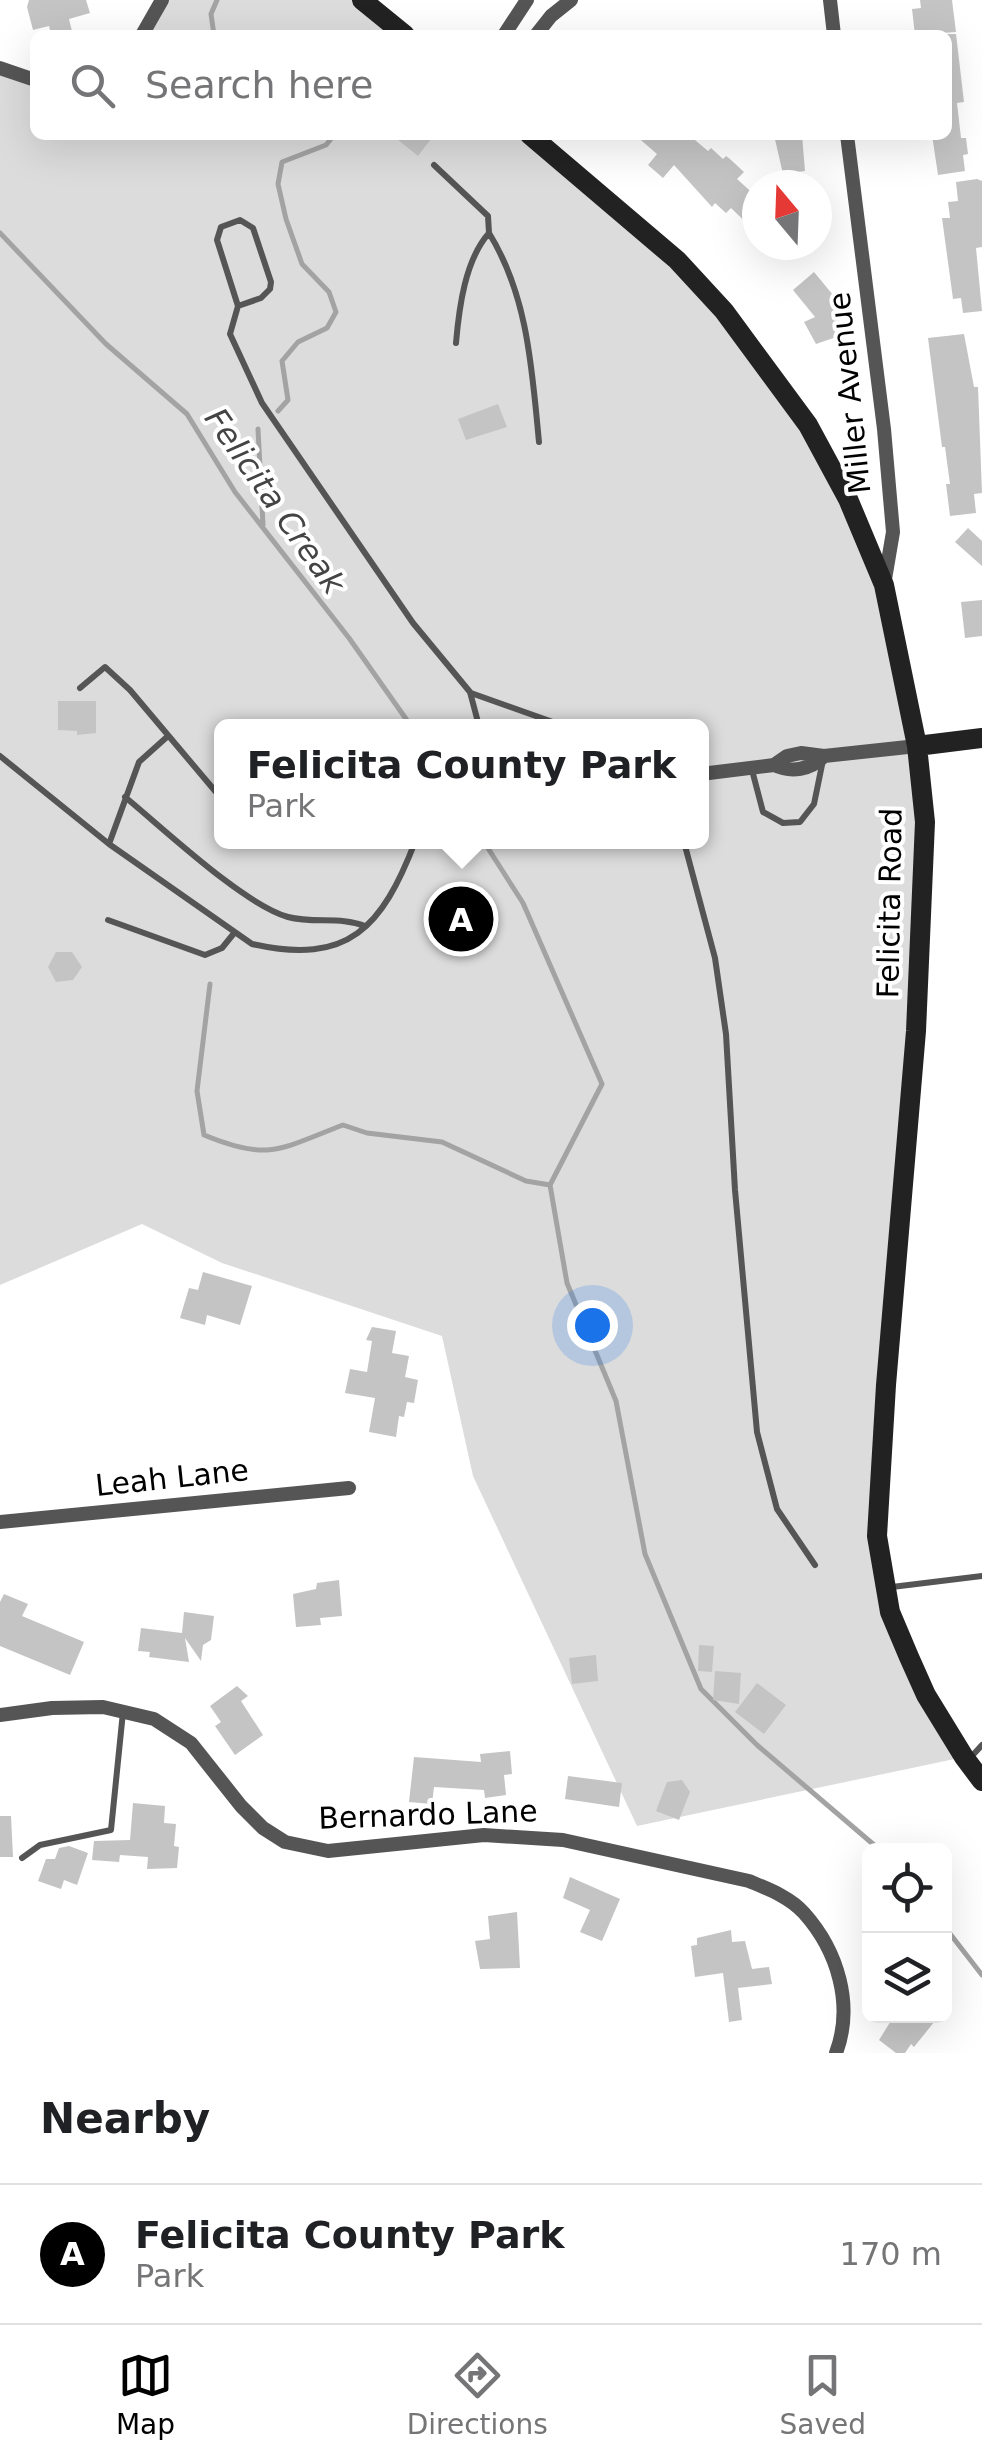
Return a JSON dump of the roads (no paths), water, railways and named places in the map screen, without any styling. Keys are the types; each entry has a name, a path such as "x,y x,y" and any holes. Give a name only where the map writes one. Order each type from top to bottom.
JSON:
{"main road":[{"path":"362,0 399,30"},
{"name":"Felicita Road","path":"536,140 678,260 724,310 789,396 820,445 848,499 884,585 918,746 924,883 877,1536 890,1612 926,1695 982,1781"},
{"path":"918,746 982,738"}],"street":[{"path":"145,30 162,0"},
{"path":"507,30 527,0"},
{"path":"540,30 571,0"},
{"path":"830,0 833,30"},
{"path":"0,68 30,78"},
{"name":"Miller Avenue","path":"848,140 893,532 884,585"},
{"path":"709,773 774,765 801,752 824,756 918,746"},
{"name":"Leah Lane","path":"0,1522 349,1488"},
{"name":"Bernardo Lane","path":"0,1715 103,1707 154,1719 191,1744 263,1828 285,1842 328,1852 484,1835 563,1840 750,1881 778,1893 804,1912 834,1960 842,1985 844,2030 836,2053"}],"lane":[{"path":"434,166 488,216 489,233 502,254 528,334 539,442"},
{"path":"238,306 261,298 271,282 253,228 240,220 221,227 217,240 238,306 230,334 262,404 414,623 470,692 477,719"},
{"path":"456,343 458,315 472,266 480,242 489,233"},
{"path":"80,688 105,666 214,790"},
{"path":"470,692 545,719"},
{"path":"110,844 139,762 168,736"},
{"path":"0,756 110,844 252,944 308,951 344,942 366,926 392,896 413,849"},
{"path":"752,768 763,812 783,824 800,822 814,804 824,756"},
{"path":"125,797 269,909 302,920 349,920 366,926"},
{"path":"686,849 715,958 726,1034 750,1384 757,1432 776,1509 815,1564"},
{"path":"108,920 205,955 222,948 235,932"},
{"path":"886,1588 982,1576"},
{"path":"22,1858 40,1845 111,1830 122,1712"},
{"path":"966,1761 982,1745"}],"waterway":[{"path":"213,30 211,14 217,0"},
{"path":"278,411 288,400 282,361 298,342 327,328 336,312 329,292 302,264 278,184 282,162 330,140"},
{"name":"Felicita Creak","path":"0,233 106,344 187,414 235,492 349,638 406,719"},
{"path":"258,429 263,525"},
{"name":"Felicita Creak","path":"488,849 523,903 602,1084 550,1185 567,1283 616,1401 645,1554 701,1689 757,1745 872,1843"},
{"path":"210,984 197,1091 204,1135 244,1148 274,1149 343,1125 367,1133 442,1142 526,1181 550,1185"},
{"name":"Felicita Creak","path":"949,1933 982,1975"}],"place":[{"name":"Felicita County Park","path":"461,919"}]}
